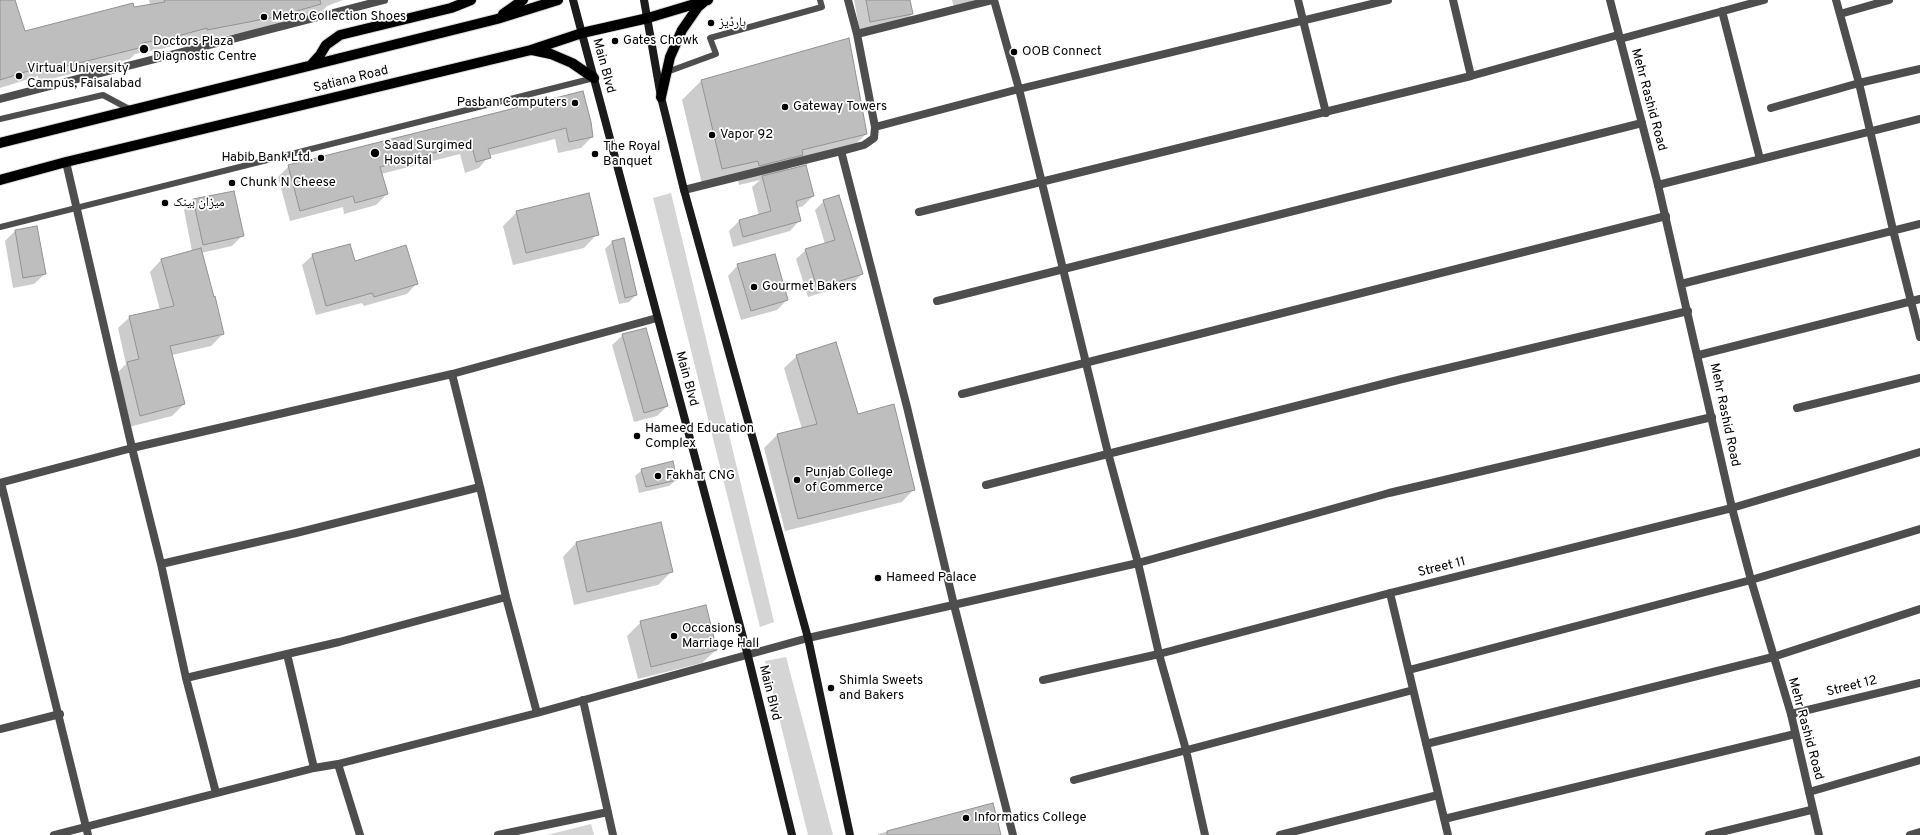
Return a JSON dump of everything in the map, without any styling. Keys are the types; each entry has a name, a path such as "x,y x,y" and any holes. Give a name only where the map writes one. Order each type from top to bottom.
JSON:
{"main road":[{"path":"311,65 326,45 340,35 450,8 471,0"},
{"path":"497,19 523,0"},
{"name":"Satiana Road","path":"0,143 497,19 558,0"},
{"name":"Main Blvd","path":"573,0 748,656 792,835"},
{"path":"644,0 660,97 684,190 808,638 850,835"},
{"path":"660,97 670,57 682,30 698,7 706,0"},
{"name":"Satiana Road","path":"0,180 66,162 531,50 582,33 648,18 706,0"},
{"path":"531,50 551,54 572,63 594,78"}],"street":[{"path":"0,99 384,0"},
{"path":"684,190 864,145 874,138 875,127 848,0"},
{"path":"856,34 993,0 1042,182 1108,453 1138,563 1159,654 1186,750 1206,835"},
{"path":"1298,0 1326,113"},
{"path":"875,127 1018,90 1303,22 1388,0"},
{"path":"1453,0 1471,76"},
{"name":"Mehr Rashid Road","path":"1610,0 1666,216 1699,355 1732,508 1773,657 1791,714 1809,792 1811,810 1818,835"},
{"path":"919,212 1326,113 1764,0"},
{"path":"1836,0 1859,83 1910,302 1920,337"},
{"path":"1840,14 1889,0"},
{"path":"1722,11 1760,160"},
{"path":"1771,108 1859,83 1920,69"},
{"path":"1658,185 1920,119"},
{"path":"937,301 1642,123"},
{"path":"841,151 907,407 954,605 1013,835"},
{"path":"66,162 132,448 161,564 186,678 216,792"},
{"path":"962,394 1666,216"},
{"path":"1681,284 1920,224"},
{"path":"1699,355 1920,299"},
{"path":"986,485 1402,379 1688,311"},
{"path":"87,831 60,714 1,483 132,448 452,374 657,318"},
{"path":"452,374 506,597 536,713"},
{"path":"1797,408 1920,378"},
{"path":"54,835 87,831 216,792 314,768 338,764 536,713 748,656 808,638 1138,563 1389,493 1712,417"},
{"name":"Street 11","path":"1043,680 1159,654 1390,593 1732,508 1920,452"},
{"path":"161,564 296,533 480,487"},
{"path":"1409,670 1751,580 1920,529"},
{"path":"1390,593 1448,835"},
{"path":"186,678 338,642 506,597"},
{"path":"1426,744 1773,657 1920,609"},
{"path":"287,654 314,768"},
{"name":"Street 12","path":"1791,714 1920,683"},
{"path":"1074,780 1413,690"},
{"path":"583,700 613,835"},
{"path":"0,729 60,714"},
{"path":"1444,819 1795,734"},
{"path":"1809,792 1920,760"},
{"path":"338,764 360,835"},
{"path":"1280,835 1438,795"},
{"path":"1709,835 1811,810"},
{"path":"498,835 608,812"},
{"path":"1910,835 1920,832"}],"lane":[{"path":"666,72 716,54 710,38 822,8 820,0"},
{"path":"0,227 594,78"},
{"path":"0,120 103,95 131,110"}],"shaded area":[{"path":"671,193 774,622 760,627 653,198"},
{"path":"786,657 833,835 808,835 765,661"},
{"path":"591,824 594,835 547,835"}],"building":[{"path":"0,0 15,0 25,31 133,3 134,7 165,2 164,0 320,0 321,4 280,16 207,30 207,28 174,37 142,43 143,47 51,70 50,64 0,80"},
{"path":"866,0 910,0 913,14 870,22"},
{"name":"Gateway Towers","path":"849,38 867,134 802,150 803,155 759,166 758,161 722,169 701,80"},
{"path":"583,91 591,122 593,137 569,142 566,128 488,149 491,158 476,162 471,143 380,167 388,194 355,203 353,196 300,211 288,165"},
{"path":"806,165 814,196 796,201 801,221 743,237 739,220 771,211 762,176"},
{"path":"234,191 244,236 203,245 193,199"},
{"path":"589,193 599,235 526,253 516,211"},
{"path":"839,195 863,274 817,288 805,249 835,240 823,200"},
{"path":"37,226 46,274 23,278 15,230"},
{"path":"624,238 637,295 625,298 612,241"},
{"path":"350,244 355,261 406,245 418,284 374,297 372,293 326,306 312,254"},
{"path":"201,248 224,334 170,346 185,404 140,416 127,362 139,359 129,316 174,306 161,259"},
{"path":"775,254 788,300 751,311 737,264"},
{"path":"646,328 668,406 644,413 622,334"},
{"path":"836,342 858,414 894,404 915,490 798,519 777,434 817,424 796,355"},
{"path":"673,461 677,480 646,487 641,469"},
{"path":"661,522 673,572 587,592 576,542"},
{"path":"706,605 717,650 651,667 640,621"},
{"name":"Informatics College","path":"993,803 1001,835 887,835 887,831"}],"place":[{"name":"Metro Collection Shoes","path":"264,17"},
{"name":"ہارڈیز","path":"711,23"},
{"name":"Gates Chowk","path":"615,41"},
{"name":"Doctors Plaza Diagnostic Centre","path":"144,49"},
{"name":"OOB Connect","path":"1014,52"},
{"name":"Virtual University Campus, Faisalabad","path":"19,76"},
{"name":"Pasban Computers","path":"575,103"},
{"name":"Gateway Towers","path":"785,107"},
{"name":"Vapor 92","path":"712,135"},
{"name":"Saad Surgimed Hospital","path":"375,153"},
{"name":"The Royal Banquet","path":"595,154"},
{"name":"Habib Bank Ltd.","path":"321,158"},
{"name":"Chunk N Cheese","path":"232,183"},
{"name":"میزان بینک","path":"165,203"},
{"name":"Gourmet Bakers","path":"754,287"},
{"name":"Hameed Education Complex","path":"637,436"},
{"name":"Fakhar CNG","path":"658,476"},
{"name":"Punjab College of Commerce","path":"797,480"},
{"name":"Hameed Palace","path":"878,578"},
{"name":"Occasions Marriage Hall","path":"674,636"},
{"name":"Shimla Sweets and Bakers","path":"831,688"},
{"name":"Informatics College","path":"966,818"}]}
